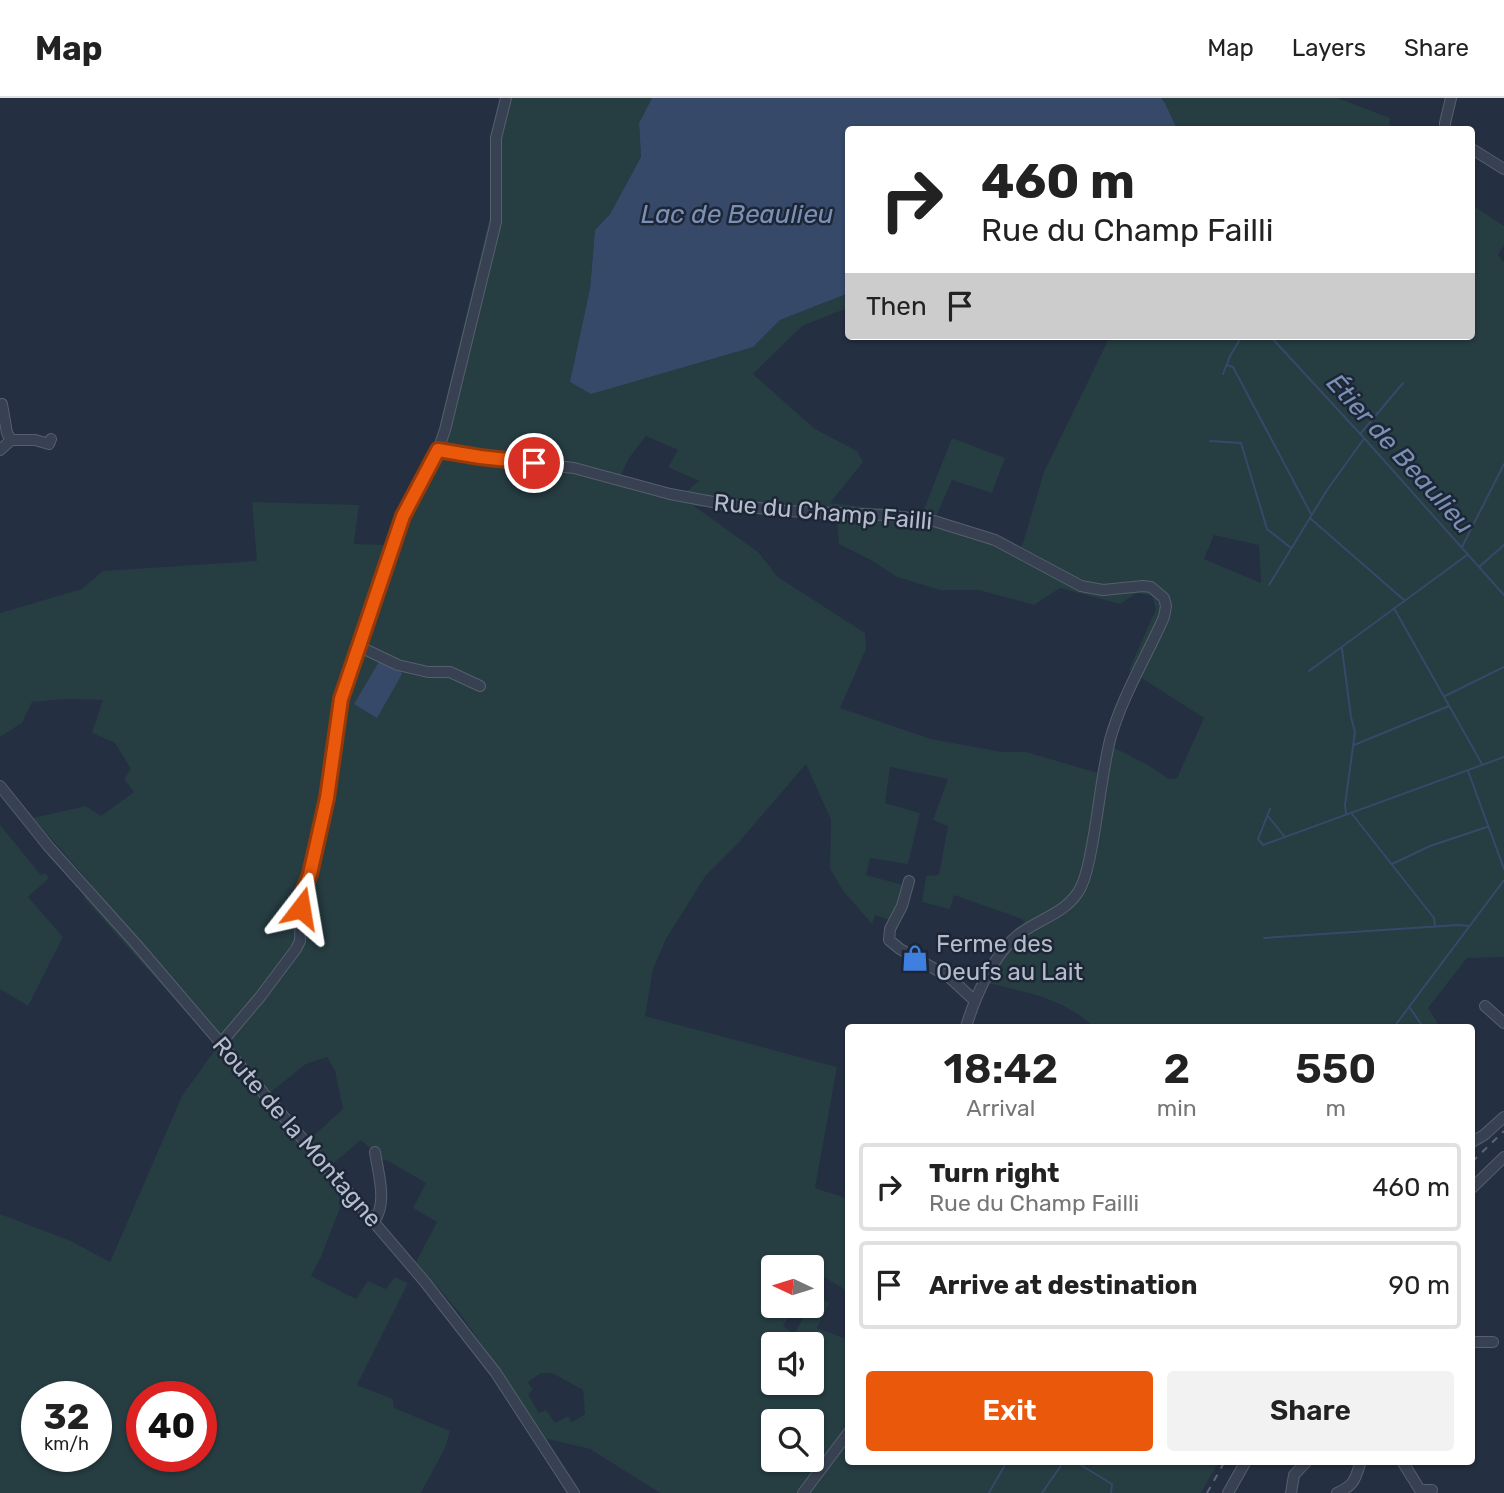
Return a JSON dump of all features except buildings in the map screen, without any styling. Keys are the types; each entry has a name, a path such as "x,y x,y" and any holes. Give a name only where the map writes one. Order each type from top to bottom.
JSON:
{"street":[{"path":"221,1043 260,997 300,940 304,889 310,874 327,798 341,699 403,516 438,450 496,222 496,138 506,98"},
{"path":"1445,126 1451,98"},
{"path":"1475,151 1504,169"},
{"path":"2,404 10,440"},
{"path":"0,450 10,440 35,440 49,444 51,439"},
{"name":"Rue du Champ Failli","path":"438,450 582,470 670,494 724,504 785,511 886,515 934,521 995,540 1081,586 1103,590 1143,586 1156,590 1164,598 1164,617 1115,723 1106,758 1089,864 1082,884 1067,905 1027,929 1009,944 975,1001 967,1024"},
{"path":"358,646 398,665 429,672 450,672 480,686"},
{"name":"Route de la Montagne","path":"0,786 49,847 374,1221 481,1352 575,1493"},
{"path":"909,881 902,906 890,929 889,940 949,977 975,1001"},
{"path":"1485,1006 1504,1023"},
{"path":"1475,1140 1504,1117"},
{"path":"374,1221 380,1212 381,1192 375,1152"},
{"path":"1475,1185 1504,1157"},
{"path":"1475,1342 1493,1342"},
{"path":"803,1493 845,1437"},
{"path":"1228,1493 1243,1465"},
{"path":"1343,1492 1353,1483 1360,1465"},
{"path":"1406,1465 1420,1490 1432,1490"},
{"path":"1291,1493 1294,1475 1303,1466"}],"green space":[{"path":"502,98 652,98 639,123 641,157 610,214 595,230 590,289 752,347 780,320 845,295 845,309 802,326 753,374 815,429 857,451 863,462 830,503 922,514 952,438 1005,458 992,493 952,480 932,526 1016,555 1023,543 1044,472 1108,340 1475,340 1475,207 1504,226 1504,245 1498,255 1504,262 1504,957 1467,958 1428,1008 1438,1024 1090,1024 1057,1003 989,983 1011,948 1030,931 1022,919 954,895 950,909 922,902 926,876 939,875 948,826 933,820 948,779 890,767 885,803 920,813 908,864 870,858 866,875 903,885 890,920 875,915 872,924 844,892 830,869 831,820 806,764 740,841 706,875 666,939 653,969 645,1016 837,1067 815,1188 845,1198 845,1290 824,1277 824,1255 761,1255 761,1318 788,1318 783,1326 791,1332 761,1332 761,1395 824,1395 824,1332 795,1332 803,1318 822,1318 817,1328 845,1338 845,1465 1217,1465 1201,1493 660,1493 590,1449 548,1439 533,1441 495,1383 504,1376 458,1311 416,1262 437,1222 413,1208 426,1183 382,1160 361,1140 331,1165 311,1138 343,1109 335,1071 327,1057 306,1064 262,1099 345,1195 311,1276 356,1299 368,1281 386,1289 395,1277 408,1283 357,1385 393,1399 394,1408 450,1431 445,1448 421,1493 0,1493 0,1214 71,1241 110,1262 182,1096 217,1047 84,898 91,884 33,818 86,806 101,816 134,792 124,779 131,769 115,743 92,733 103,700 32,702 22,723 0,737 0,613 82,589 103,571 257,561 252,502 359,505 354,544 389,545 402,507 434,449 491,212 494,133","holes":["646,436 678,450 668,467 699,481 675,501 617,484 629,458","694,506 837,519 839,544 897,577 940,590 979,590 1034,605 1060,588 1120,604 1137,593 1152,596 1156,609 1129,670 1204,718 1177,778 1169,779 1105,743 1098,773 1026,752 1002,752 931,739 840,708 866,649 865,633 778,577 758,552","1214,535 1259,545 1261,583 1204,559","541,1373 552,1373 583,1390 585,1414 572,1422 568,1416 555,1423 546,1410 539,1413 528,1394 533,1390 528,1382"]},
{"path":"1161,98 1337,98 1390,118 1389,126 1176,126"},
{"path":"0,825 41,875 45,873 49,878 28,897 63,937 28,1006 0,989"},
{"path":"824,1300 829,1303 824,1313"}],"water":[{"name":"Lac de Beaulieu","path":"652,98 1161,98 1176,126 845,126 845,295 780,320 753,347 591,394 570,382 590,289 595,230 610,214 641,157 639,123"},
{"path":"380,660 402,674 377,718 354,704"}],"waterway":[{"path":"1223,374 1240,340"},
{"name":"Étier de Beaulieu","path":"1274,340 1504,595"},
{"path":"1227,365 1233,367 1311,514"},
{"path":"1361,433 1403,383"},
{"path":"1269,585 1327,490 1363,440"},
{"path":"1210,441 1241,443 1267,529 1291,548"},
{"path":"1462,547 1504,464"},
{"path":"1311,519 1404,600"},
{"path":"1479,567 1504,545"},
{"path":"1309,671 1467,555"},
{"path":"1395,610 1482,764"},
{"path":"1342,649 1355,732 1346,813"},
{"path":"1445,696 1504,667"},
{"path":"1354,745 1449,706"},
{"path":"1270,809 1258,839 1263,845 1504,757"},
{"path":"1468,771 1504,869"},
{"path":"1352,814 1434,918 1435,926"},
{"path":"1268,816 1284,836"},
{"path":"1392,864 1430,846 1487,827"},
{"path":"1396,1024 1504,880"},
{"path":"1264,938 1469,926"},
{"path":"1410,1008 1421,1024"},
{"path":"989,1493 1005,1465"},
{"path":"1042,1493 1061,1465"},
{"path":"1081,1465 1112,1484 1111,1493"}],"railway":[{"path":"1475,1159 1504,1131"},
{"path":"1207,1493 1223,1465"}],"place":[{"name":"Ferme des Oeufs au Lait","path":"915,958"}],"route":[{"path":"301,908 327,798 341,699 391,548 415,492 438,450 534,463"}]}
